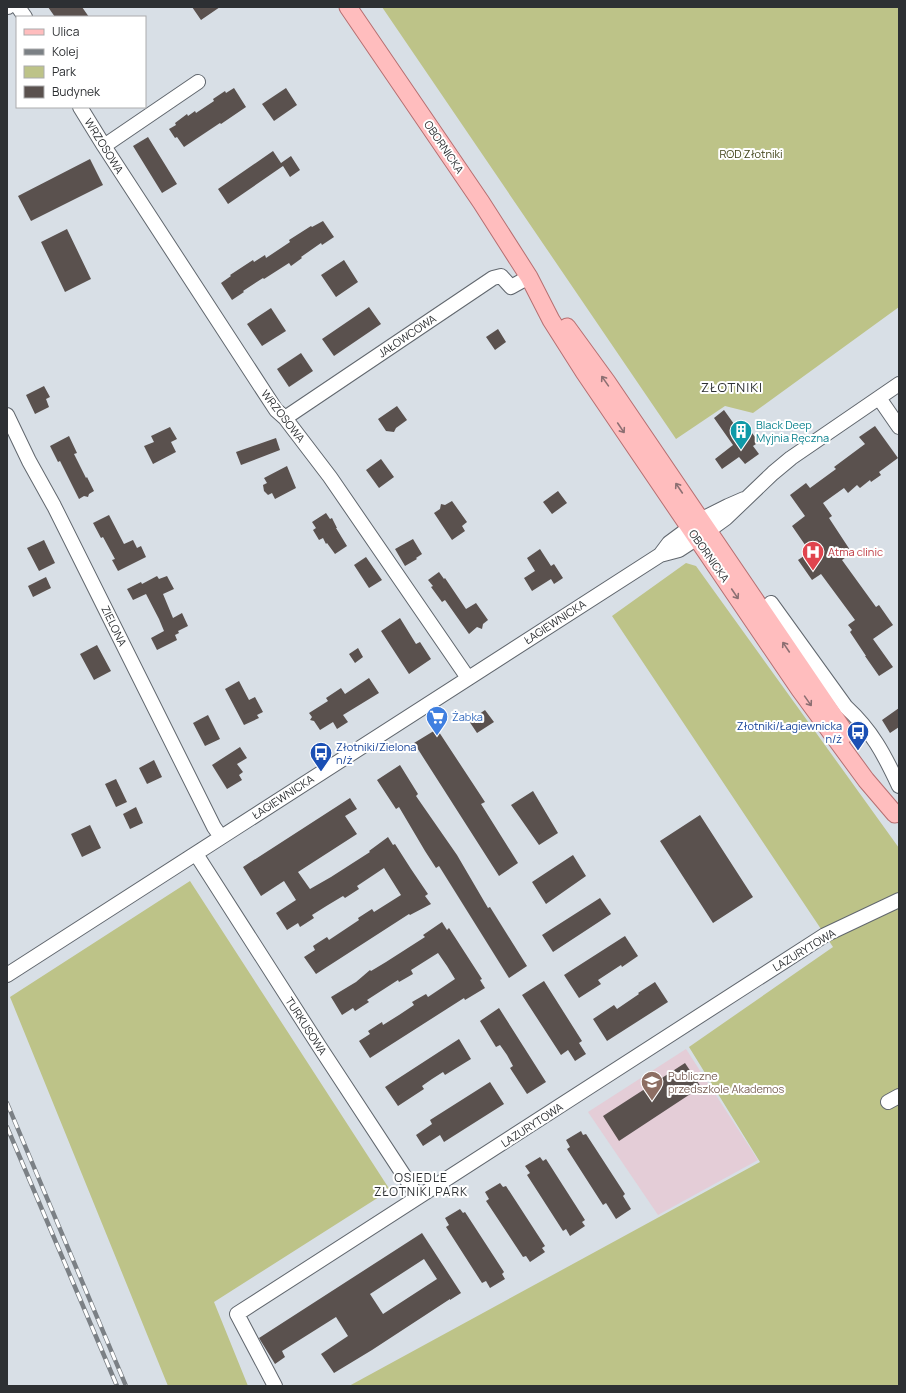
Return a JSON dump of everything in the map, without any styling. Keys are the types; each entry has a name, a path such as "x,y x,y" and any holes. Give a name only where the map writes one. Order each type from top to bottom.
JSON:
{"main road":[{"name":"OBORNICKA","path":"348,7 481,202 533,283 551,320 584,372 699,530 830,731 866,780 897,816"}],"street":[{"path":"18,7 24,16"},
{"path":"104,146 198,82"},
{"name":"WRZOSOWA","path":"81,108 276,410 285,418 330,477 468,678"},
{"name":"JAŁOWCOWA","path":"285,418 493,278 501,276 512,287 533,283"},
{"name":"ŁAGIEWNICKA","path":"7,975 660,555 675,552 699,530 726,518 744,499 791,458 899,384"},
{"path":"879,398 899,427"},
{"name":"ZIELONA","path":"7,415 220,837"},
{"path":"771,603 846,707 860,720 872,735 888,762 899,786"},
{"name":"TURKUSOWA","path":"196,854 418,1197"},
{"name":"LAZURYTOWA","path":"275,1386 237,1314 825,936 899,900"}],"shaded area":[{"path":"686,1049 758,1160 658,1215 588,1112"}],"green space":[{"name":"ROD Złotniki","path":"382,7 899,7 899,307 753,413 725,406 676,439"},
{"path":"686,563 696,566 899,848 899,1386 349,1386 760,1162 689,1047 833,947 612,616"},
{"path":"190,881 390,1190 214,1302 248,1386 168,1386 10,997"}],"building":[{"path":"48,7 82,7 88,16 54,16"},
{"path":"192,7 220,7 201,20"},
{"path":"234,88 246,107 184,147 177,137 175,138 169,129 176,125 175,123 187,114 188,116 195,111 196,113 214,101 213,99 225,91 226,93"},
{"path":"286,88 297,105 274,121 262,104"},
{"path":"148,137 177,184 162,193 133,146"},
{"path":"273,151 281,163 291,156 300,170 290,177 283,166 228,204 218,189"},
{"path":"90,159 103,185 31,221 18,196"},
{"path":"323,221 334,237 322,245 321,243 291,266 289,263 264,279 263,278 232,300 221,283 231,276 230,275 253,260 254,262 265,255 266,258 290,242 289,240 311,226 312,227"},
{"path":"67,229 91,279 65,292 41,242"},
{"path":"344,260 358,282 336,297 321,275"},
{"path":"369,307 381,324 334,356 322,339"},
{"path":"271,308 286,331 262,346 247,324"},
{"path":"498,329 506,342 495,350 486,337"},
{"path":"301,353 313,371 289,387 277,369"},
{"path":"44,386 50,397 46,399 49,407 35,414 26,395"},
{"path":"397,406 407,420 396,428 394,432 386,431 378,419"},
{"path":"724,410 744,438 752,433 759,442 753,446 759,454 745,464 739,457 722,469 715,459 733,445 714,418"},
{"path":"875,426 898,458 879,472 881,475 871,482 870,480 860,488 857,485 848,493 844,488 823,503 832,516 829,518 852,553 842,560 876,607 879,605 893,625 873,639 893,667 879,676 850,632 852,630 848,625 855,620 821,574 812,580 798,560 810,552 792,526 805,516 790,495 806,483 810,488 836,469 834,467 865,444 859,437"},
{"path":"170,427 177,439 171,442 176,452 153,464 144,446 154,442 151,436"},
{"path":"69,436 77,453 74,454 94,491 89,494 88,497 84,496 79,499 60,461 58,462 50,446"},
{"path":"276,438 280,450 241,465 236,452"},
{"path":"381,459 394,477 379,488 366,470"},
{"path":"287,466 296,488 275,499 272,493 268,495 264,491 263,485 267,483 264,478"},
{"path":"558,491 567,503 552,514 543,502"},
{"path":"452,501 467,522 462,526 465,531 452,540 434,513 440,509 441,504 445,505"},
{"path":"326,513 330,519 332,518 347,546 335,554 323,538 319,540 313,530 316,528 312,522"},
{"path":"109,515 124,544 133,540 137,548 141,546 146,557 118,571 112,560 115,559 103,537 101,538 93,523"},
{"path":"413,539 422,554 416,558 417,559 405,566 395,549"},
{"path":"44,540 55,563 39,571 27,548"},
{"path":"540,549 551,566 554,564 563,578 554,584 551,579 532,591 524,578 535,571 527,558"},
{"path":"366,557 382,580 369,588 354,565"},
{"path":"439,572 444,579 445,578 466,609 476,603 488,620 483,624 482,629 477,627 469,634 445,600 442,602 431,587 433,586 428,580"},
{"path":"157,576 159,579 167,576 174,589 163,594 173,618 182,613 188,626 178,631 179,633 175,635 177,640 157,650 151,638 164,631 159,619 146,594 133,600 127,589 141,582 142,584"},
{"path":"46,577 51,588 33,597 28,586"},
{"path":"400,618 416,644 420,642 431,659 409,674 381,631"},
{"path":"97,645 111,671 94,680 80,654"},
{"path":"358,648 363,657 355,663 349,654"},
{"path":"369,678 379,693 343,715 348,722 337,729 333,722 320,730 314,721 310,720 312,717 309,713 328,701 326,698 341,688 345,694"},
{"path":"239,681 249,700 255,697 263,712 257,715 259,718 244,725 225,689"},
{"path":"899,708 899,727 890,733 882,720"},
{"path":"485,710 494,722 477,733 469,721"},
{"path":"208,715 220,739 205,746 193,723"},
{"path":"437,729 485,802 481,804 518,863 499,876 414,743"},
{"path":"240,747 247,758 237,764 243,772 239,775 242,780 227,789 212,765"},
{"path":"154,760 162,777 147,784 139,768"},
{"path":"400,765 418,794 416,796 457,855 488,908 490,907 527,966 509,978 439,866 436,868 399,807 396,809 377,780"},
{"path":"116,779 127,802 116,807 105,784"},
{"path":"533,791 558,833 539,845 511,805"},
{"path":"350,798 357,809 345,816 357,834 298,872 310,889 370,852 369,851 388,837 393,845 395,844 428,894 425,896 431,904 410,915 409,914 316,974 304,957 315,950 313,946 327,937 329,940 359,920 358,918 372,909 374,912 401,895 384,868 357,886 359,889 345,898 343,896 312,915 314,918 300,927 298,923 287,930 276,913 296,900 284,881 261,896 243,867"},
{"path":"136,807 143,823 130,829 123,814"},
{"path":"700,815 753,897 713,923 660,841"},
{"path":"90,825 101,848 82,857 71,834"},
{"path":"573,855 586,876 546,904 532,882"},
{"path":"600,898 611,914 553,952 542,935"},
{"path":"442,922 447,930 449,928 482,979 480,980 485,988 465,1000 464,998 370,1058 359,1041 370,1034 368,1031 382,1022 383,1025 414,1005 412,1002 426,994 428,997 455,979 447,966 438,953 411,970 413,974 399,982 398,980 367,1000 369,1002 355,1011 353,1008 342,1015 331,997 356,982 370,970 371,971 386,962 425,937 423,935"},
{"path":"625,936 638,956 622,967 621,965 598,980 601,984 579,998 564,975"},
{"path":"544,981 582,1041 579,1043 586,1054 575,1061 568,1050 561,1055 522,995"},
{"path":"655,982 668,1002 607,1041 593,1019 614,1005 617,1009"},
{"path":"499,1008 546,1082 527,1094 510,1068 513,1066 507,1055 500,1045 496,1047 480,1021"},
{"path":"459,1039 471,1059 445,1075 443,1072 432,1079 422,1086 424,1089 398,1106 385,1087"},
{"name":"Publiczne przedszkole Akademos","path":"685,1063 701,1087 619,1141 603,1116"},
{"path":"490,1082 504,1104 444,1142 440,1135 423,1146 416,1135 432,1124 430,1120"},
{"path":"581,1131 583,1135 586,1134 625,1194 623,1196 631,1209 616,1219 606,1203 603,1205 567,1149 570,1147 566,1140"},
{"path":"540,1157 543,1161 546,1159 585,1220 582,1222 585,1226 570,1236 566,1229 563,1231 527,1175 530,1173 525,1166"},
{"path":"500,1183 503,1187 506,1186 545,1246 542,1248 545,1252 530,1262 526,1256 523,1257 486,1201 489,1199 485,1192"},
{"path":"460,1209 463,1213 465,1212 504,1272 502,1274 505,1279 490,1288 486,1281 482,1283 446,1227 449,1225 445,1218"},
{"path":"422,1233 461,1293 334,1373 321,1354 348,1336 336,1317 282,1351 285,1357 275,1364 259,1338","holes":["424,1259 437,1279 383,1314 370,1294"]}],"railway":[{"path":"7,1103 126,1386"},
{"path":"7,1127 117,1386"}],"place":[{"name":"Black Deep Myjnia Ręczna","path":"741,450"},
{"name":"Atma clinic","path":"813,572"},
{"name":"Żabka","path":"437,736"},
{"name":"Złotniki/Łagiewnicka n/ż","path":"858,752"},
{"name":"Złotniki/Zielona n/ż","path":"321,772"},
{"name":"Publiczne przedszkole Akademos","path":"652,1102"}],"district":[{"name":"ZŁOTNIKI","path":"732,387"},
{"name":"OSIEDLE ZŁOTNIKI PARK","path":"421,1185"}]}
